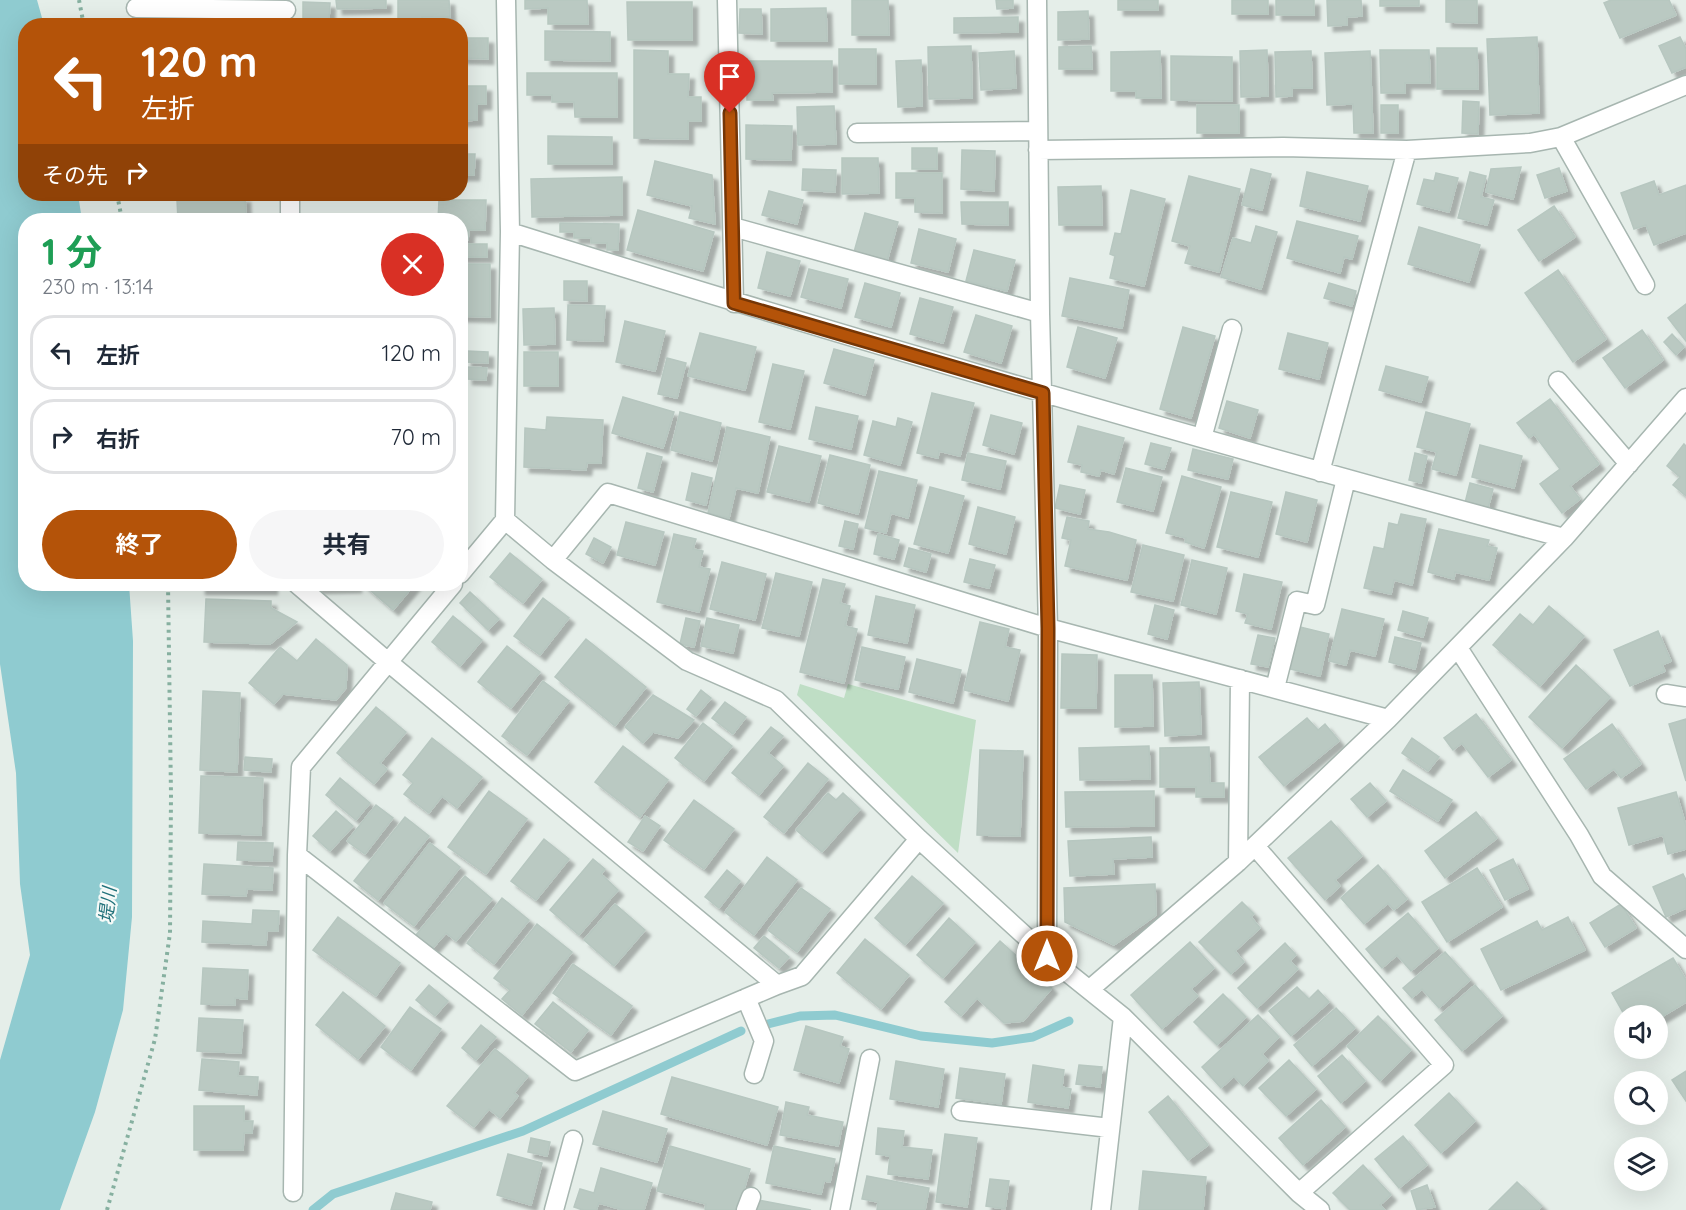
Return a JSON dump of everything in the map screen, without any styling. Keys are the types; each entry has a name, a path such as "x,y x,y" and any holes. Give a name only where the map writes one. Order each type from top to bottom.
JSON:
{"street":[{"path":"468,564 505,520 510,232 506,0"},
{"path":"727,0 734,303"},
{"path":"1037,0 1040,313 1048,628 1047,956"},
{"path":"136,8 286,12"},
{"path":"1038,150 1283,147 1407,150 1530,143 1561,137 1686,85"},
{"path":"857,133 1038,131"},
{"path":"1561,137 1645,285"},
{"path":"1320,472 1407,150"},
{"path":"733,226 1040,313"},
{"path":"510,232 734,303 1043,393 1346,480 1564,538"},
{"path":"1202,438 1232,328"},
{"path":"1558,381 1629,464"},
{"path":"1090,989 1238,862 1388,719 1564,538 1686,398"},
{"path":"1275,688 1297,601 1315,605 1346,480"},
{"path":"553,560 608,493 1048,628 1388,719"},
{"path":"505,520 553,560 687,661 776,700 919,838 1047,956 1123,1017 1299,1193 1319,1209"},
{"path":"305,591 777,985"},
{"path":"293,1192 297,855 301,767 447,591"},
{"path":"1458,648 1579,835 1602,876 1686,950"},
{"path":"1238,862 1240,679"},
{"path":"1666,694 1686,697"},
{"path":"297,855 575,1071 802,976 919,838"},
{"path":"1255,846 1444,1065 1299,1193"},
{"path":"746,998 764,1041 754,1074"},
{"path":"1101,1210 1123,1017"},
{"path":"840,1210 870,1059"},
{"path":"960,1111 1110,1128"},
{"path":"554,1210 573,1140"}],"path":[{"path":"79,0 82,18"},
{"path":"107,1210 155,1039 170,933 168,591"}],"green space":[{"path":"800,684 844,698 848,684 976,720 958,853 797,695"}],"water":[{"name":"堤川","path":"0,0 37,0 42,18 18,18 18,201 79,201 81,213 18,213 18,591 129,591 133,641 132,917 123,1010 95,1112 60,1210 0,1210 0,1060 30,955 20,884 16,773 0,664"}],"building":[{"path":"336,0 386,0 386,8 337,9"},
{"path":"398,0 449,0 450,17 398,18"},
{"path":"525,0 587,0 588,24 548,24 548,8 525,9"},
{"path":"852,0 888,0 889,35 852,35"},
{"path":"996,0 1013,0 1013,8 997,9"},
{"path":"1118,0 1158,0 1158,10 1118,10"},
{"path":"1232,0 1268,0 1268,14 1232,14"},
{"path":"1276,0 1314,0 1314,15 1276,15"},
{"path":"1327,0 1361,0 1362,16 1347,17 1347,25 1328,26"},
{"path":"1380,0 1419,0 1419,6 1380,6"},
{"path":"1446,0 1477,0 1477,23 1446,22"},
{"path":"1611,0 1669,0 1676,15 1620,38 1604,3"},
{"path":"303,2 330,3 329,18 303,18"},
{"path":"627,2 692,2 692,40 628,40"},
{"path":"826,8 827,41 771,41 771,9"},
{"path":"740,9 761,9 762,34 739,33"},
{"path":"1088,11 1089,39 1058,40 1058,12"},
{"path":"1018,17 1018,32 954,33 954,18"},
{"path":"545,31 610,32 610,61 545,60"},
{"path":"1537,37 1539,113 1490,115 1487,39"},
{"path":"1680,37 1686,49 1686,67 1672,73 1659,46"},
{"path":"468,38 488,38 488,59 468,58"},
{"path":"971,46 972,98 929,99 928,47"},
{"path":"1091,46 1092,69 1059,69 1059,47"},
{"path":"1437,48 1477,48 1478,89 1437,89"},
{"path":"839,49 876,49 876,84 839,84"},
{"path":"634,50 668,51 668,74 689,74 688,97 701,97 701,121 688,121 688,139 634,138"},
{"path":"1267,50 1268,96 1241,97 1240,51"},
{"path":"1380,50 1429,50 1430,83 1405,83 1405,93 1381,93"},
{"path":"1014,51 1016,88 981,90 979,53"},
{"path":"1160,51 1161,98 1136,98 1136,91 1111,91 1111,52"},
{"path":"1311,51 1312,88 1292,88 1292,96 1276,97 1275,52"},
{"path":"1370,51 1373,133 1354,133 1353,104 1327,105 1325,53"},
{"path":"1171,56 1232,57 1232,101 1171,100"},
{"path":"921,60 922,106 898,107 896,61"},
{"path":"747,61 832,61 832,92 772,93 773,100 747,100"},
{"path":"527,73 617,73 617,117 575,117 574,102 552,102 552,95 527,95"},
{"path":"468,86 486,86 486,104 477,104 477,120 468,121"},
{"path":"1463,101 1479,102 1478,134 1462,133"},
{"path":"1197,105 1239,105 1239,133 1197,133"},
{"path":"1381,105 1398,105 1398,133 1381,133"},
{"path":"834,106 836,144 798,145 797,107"},
{"path":"746,125 792,126 791,160 746,159"},
{"path":"548,136 612,137 612,164 548,164"},
{"path":"912,148 937,148 937,169 912,169"},
{"path":"962,150 995,151 994,191 961,189"},
{"path":"468,154 475,154 474,175 468,175"},
{"path":"842,158 878,158 879,193 842,194"},
{"path":"655,161 712,175 715,224 689,218 692,206 647,195"},
{"path":"1521,167 1513,199 1486,192 1491,169"},
{"path":"1559,168 1567,191 1545,198 1537,175"},
{"path":"803,169 836,170 835,192 802,190"},
{"path":"1251,169 1271,174 1262,210 1242,205"},
{"path":"1307,172 1368,186 1360,221 1300,206"},
{"path":"1470,172 1486,176 1481,197 1494,200 1487,225 1458,218"},
{"path":"896,173 942,173 942,213 915,212 915,198 896,198"},
{"path":"1436,173 1458,178 1449,212 1417,204 1424,179 1434,181"},
{"path":"1189,176 1240,189 1219,272 1185,263 1190,246 1172,241"},
{"path":"622,177 622,215 532,217 531,179"},
{"path":"1654,181 1659,195 1686,185 1686,233 1654,245 1646,225 1634,229 1621,193"},
{"path":"1101,186 1102,225 1059,225 1058,187"},
{"path":"1131,190 1165,199 1144,286 1110,278 1115,256 1110,254 1115,233 1121,234"},
{"path":"769,191 803,200 797,224 762,215"},
{"path":"486,200 485,230 469,230 468,240 468,213 438,213 439,201"},
{"path":"177,201 245,201 246,213 178,213"},
{"path":"961,202 1008,202 1008,225 962,224"},
{"path":"1554,206 1575,237 1539,261 1518,230"},
{"path":"638,210 714,232 703,271 627,250"},
{"path":"865,213 898,222 887,261 854,252"},
{"path":"1297,221 1358,236 1352,259 1344,257 1340,273 1287,258"},
{"path":"560,223 619,224 618,250 607,250 607,243 591,243 591,238 574,238 574,232 560,232"},
{"path":"1256,226 1277,232 1261,289 1221,277 1233,238 1251,243"},
{"path":"1419,227 1480,245 1469,282 1408,264"},
{"path":"919,229 956,239 948,272 911,263"},
{"path":"468,244 487,244 487,257 468,257"},
{"path":"974,250 1015,260 1007,291 966,281"},
{"path":"767,252 800,261 790,296 758,288"},
{"path":"468,264 490,264 490,317 468,316"},
{"path":"809,269 848,279 841,308 801,297"},
{"path":"1558,270 1606,339 1573,362 1525,293"},
{"path":"1070,278 1129,290 1122,328 1062,316"},
{"path":"564,281 587,281 587,301 564,300"},
{"path":"865,283 900,293 891,327 855,317"},
{"path":"1329,283 1356,291 1352,306 1324,298"},
{"path":"920,298 953,307 943,343 910,334"},
{"path":"1686,304 1686,341 1668,318"},
{"path":"568,305 605,306 603,341 567,340"},
{"path":"554,308 555,344 524,345 523,309"},
{"path":"976,315 1012,326 1001,363 964,352"},
{"path":"625,321 665,331 655,371 616,362"},
{"path":"1078,327 1117,338 1105,378 1067,367"},
{"path":"1183,327 1215,336 1191,418 1160,409"},
{"path":"1642,330 1663,360 1625,388 1603,358"},
{"path":"700,333 756,347 745,390 688,376"},
{"path":"1288,333 1328,343 1319,379 1279,369"},
{"path":"1672,334 1684,347 1676,355 1664,342"},
{"path":"834,349 874,360 865,395 824,383"},
{"path":"468,351 488,352 488,363 468,362"},
{"path":"524,352 558,352 558,386 524,386"},
{"path":"667,358 686,363 677,398 658,394"},
{"path":"773,364 804,371 790,429 759,422"},
{"path":"1386,366 1428,377 1421,402 1379,390"},
{"path":"468,367 487,368 486,380 468,379"},
{"path":"932,393 974,403 960,456 939,451 938,458 917,453"},
{"path":"623,397 674,412 663,448 612,433"},
{"path":"1550,399 1599,464 1570,486 1580,499 1562,513 1540,484 1560,469 1534,434 1529,438 1517,423"},
{"path":"1227,401 1258,410 1250,438 1219,428"},
{"path":"816,407 858,416 851,449 809,439"},
{"path":"680,412 721,423 712,461 671,450"},
{"path":"1426,412 1470,424 1456,475 1432,469 1437,452 1417,447"},
{"path":"991,415 1022,423 1014,454 983,445"},
{"path":"547,417 603,420 601,463 587,463 586,470 524,467 525,428 546,430"},
{"path":"898,418 912,422 900,465 864,455 873,421 896,427"},
{"path":"1078,426 1124,438 1114,474 1101,470 1099,476 1081,472 1082,465 1068,462"},
{"path":"727,427 770,437 758,493 736,488 729,518 708,513"},
{"path":"1151,443 1171,448 1164,469 1145,464"},
{"path":"1684,444 1686,446 1686,496 1673,485 1680,477 1667,466"},
{"path":"1480,445 1522,456 1514,488 1472,477"},
{"path":"779,446 821,456 809,502 767,492"},
{"path":"1193,449 1233,459 1228,479 1188,470"},
{"path":"647,453 662,457 653,492 638,488"},
{"path":"968,453 1006,461 1000,489 962,480"},
{"path":"1415,453 1427,456 1421,483 1409,480"},
{"path":"830,455 870,465 858,514 818,503"},
{"path":"1126,468 1162,477 1153,511 1117,502"},
{"path":"879,471 917,480 908,518 891,513 886,533 865,528"},
{"path":"692,473 712,478 706,505 686,500"},
{"path":"1182,476 1221,487 1204,548 1185,542 1186,538 1166,533"},
{"path":"1470,483 1493,489 1488,508 1465,503"},
{"path":"1060,485 1085,490 1080,514 1055,508"},
{"path":"930,487 964,496 948,553 914,544"},
{"path":"1231,492 1272,502 1258,557 1217,547"},
{"path":"1286,492 1317,500 1307,542 1276,534"},
{"path":"978,507 1015,517 1006,554 969,544"},
{"path":"1401,514 1426,519 1412,585 1394,580 1391,594 1364,588 1374,547 1384,549 1389,523 1398,525"},
{"path":"1067,517 1089,521 1088,529 1136,540 1127,580 1065,566 1071,540 1062,538"},
{"path":"845,521 858,524 853,549 839,546"},
{"path":"626,522 664,532 655,565 617,555"},
{"path":"1439,529 1489,540 1487,546 1497,548 1489,580 1455,572 1454,579 1428,572"},
{"path":"674,534 696,539 693,549 703,551 699,567 710,569 699,612 657,602"},
{"path":"878,534 899,540 894,559 874,554"},
{"path":"594,538 611,547 603,563 586,554"},
{"path":"1143,545 1184,555 1173,601 1131,592"},
{"path":"909,548 931,554 926,572 904,566"},
{"path":"510,553 542,579 523,603 490,577"},
{"path":"970,559 995,565 989,588 964,582"},
{"path":"1192,560 1227,568 1216,614 1181,605"},
{"path":"722,562 766,574 755,620 710,609"},
{"path":"776,573 812,582 799,636 762,628"},
{"path":"1244,574 1282,582 1271,629 1245,623 1248,614 1236,611"},
{"path":"823,579 845,584 840,603 850,606 845,626 857,629 844,683 800,672"},
{"path":"371,591 409,591 393,610"},
{"path":"470,592 499,619 488,630 460,603"},
{"path":"876,596 915,605 907,643 868,635"},
{"path":"543,598 569,618 540,655 514,636"},
{"path":"206,599 271,601 271,608 297,622 270,644 204,642"},
{"path":"1155,605 1174,610 1167,639 1148,634"},
{"path":"1549,606 1584,636 1540,686 1493,645 1520,614 1533,625"},
{"path":"1342,609 1384,619 1375,656 1350,650 1346,665 1329,661"},
{"path":"1403,611 1428,618 1423,637 1398,630"},
{"path":"453,616 482,640 460,666 432,642"},
{"path":"686,618 700,621 694,647 680,644"},
{"path":"707,618 739,625 733,653 701,646"},
{"path":"980,622 1009,629 1005,647 1020,650 1008,701 964,690"},
{"path":"1300,627 1329,634 1320,676 1290,669"},
{"path":"1658,631 1671,661 1662,665 1665,671 1630,686 1614,650"},
{"path":"1258,635 1275,638 1268,667 1251,664"},
{"path":"1395,637 1421,643 1415,669 1389,662"},
{"path":"316,639 347,665 346,688 336,700 283,694 274,704 249,683 280,647 297,661"},
{"path":"586,639 646,687 615,726 555,677"},
{"path":"507,646 540,672 511,708 478,682"},
{"path":"862,647 905,657 898,689 855,680"},
{"path":"1062,654 1097,655 1096,708 1061,708"},
{"path":"917,659 961,670 953,703 909,692"},
{"path":"1576,665 1610,697 1562,748 1529,717"},
{"path":"1115,675 1152,675 1153,726 1115,727"},
{"path":"543,681 569,701 527,755 502,736"},
{"path":"1199,682 1201,734 1165,736 1163,683"},
{"path":"701,690 711,698 696,716 687,709"},
{"path":"203,691 240,693 237,772 200,770"},
{"path":"653,695 694,720 678,738 653,732 643,743 625,727"},
{"path":"725,702 746,717 733,734 712,718"},
{"path":"376,707 406,732 380,763 387,769 374,784 337,753"},
{"path":"1476,714 1511,760 1488,777 1462,743 1453,750 1444,738"},
{"path":"1307,718 1318,730 1325,724 1339,741 1284,786 1259,757"},
{"path":"1686,719 1686,781 1669,724"},
{"path":"703,723 732,746 704,781 675,758"},
{"path":"1612,724 1641,764 1621,778 1614,769 1586,789 1564,759"},
{"path":"771,727 783,736 768,753 783,766 759,795 732,773"},
{"path":"432,738 482,777 457,808 442,796 429,813 404,794 413,783 403,775"},
{"path":"1412,738 1439,757 1428,771 1402,753"},
{"path":"623,746 668,780 640,817 595,782"},
{"path":"1149,746 1150,779 1080,780 1079,748"},
{"path":"1209,747 1210,783 1224,783 1224,797 1196,797 1196,787 1160,787 1160,748"},
{"path":"980,750 1023,751 1020,836 977,835"},
{"path":"245,757 272,759 271,772 244,770"},
{"path":"808,763 828,779 784,833 764,817"},
{"path":"1403,770 1452,800 1438,821 1390,791"},
{"path":"201,776 263,778 261,835 199,833"},
{"path":"340,778 370,803 356,820 326,795"},
{"path":"1370,783 1386,801 1367,817 1351,799"},
{"path":"489,791 527,819 486,874 448,847"},
{"path":"1154,791 1154,826 1066,827 1065,792"},
{"path":"1676,792 1686,826 1686,849 1668,854 1663,835 1629,845 1618,808"},
{"path":"828,793 836,800 843,793 860,809 822,852 796,830"},
{"path":"694,800 734,829 704,869 664,840"},
{"path":"376,805 393,818 365,854 347,841"},
{"path":"336,811 353,826 330,851 313,836"},
{"path":"1476,812 1497,838 1445,878 1425,851"},
{"path":"645,816 660,826 643,851 628,842"},
{"path":"405,817 429,836 378,900 354,881"},
{"path":"1331,821 1362,856 1335,880 1340,886 1325,900 1288,858"},
{"path":"1151,837 1152,857 1113,859 1114,874 1070,876 1068,841"},
{"path":"544,839 569,859 536,900 511,881"},
{"path":"238,842 273,843 272,861 237,860"},
{"path":"430,843 460,867 414,926 384,903"},
{"path":"767,857 797,880 754,935 725,912"},
{"path":"593,859 605,869 601,874 618,890 579,935 550,910"},
{"path":"1513,859 1528,889 1505,900 1490,870"},
{"path":"204,864 273,868 272,890 247,889 246,896 202,894"},
{"path":"1378,865 1407,899 1394,910 1388,903 1364,924 1341,898"},
{"path":"1477,868 1502,907 1447,942 1422,902"},
{"path":"727,870 740,881 719,908 705,897"},
{"path":"1683,874 1686,880 1686,908 1666,917 1653,887"},
{"path":"465,876 492,899 456,941 446,933 432,949 416,935"},
{"path":"912,876 943,903 905,945 875,918"},
{"path":"1155,884 1156,915 1114,945 1065,922 1064,888"},
{"path":"801,888 830,909 797,952 768,930"},
{"path":"502,898 529,920 494,964 467,943"},
{"path":"1242,902 1254,914 1251,917 1260,928 1235,951 1244,962 1231,974 1199,942"},
{"path":"615,904 645,930 614,966 584,940"},
{"path":"1621,904 1636,928 1605,947 1590,923"},
{"path":"253,910 279,911 278,931 267,931 266,945 202,942 203,921 252,924"},
{"path":"1408,913 1438,948 1411,971 1397,955 1382,968 1366,949"},
{"path":"338,917 400,963 376,996 313,950"},
{"path":"1568,917 1585,950 1501,990 1481,949 1537,921 1542,930"},
{"path":"949,918 975,942 943,978 917,955"},
{"path":"537,924 572,952 522,1015 502,999 510,990 494,978"},
{"path":"764,936 789,957 779,968 754,948"},
{"path":"865,939 909,975 881,1009 837,973"},
{"path":"1000,941 1052,988 1023,1021 1004,1023 977,998 961,1016 945,1002"},
{"path":"1190,942 1214,968 1191,989 1198,996 1162,1029 1131,995"},
{"path":"1285,943 1296,955 1290,961 1298,969 1257,1008 1238,988"},
{"path":"1445,952 1470,980 1439,1008 1422,989 1412,998 1403,988"},
{"path":"1673,958 1686,980 1686,1002 1668,1013 1668,1005 1619,1005 1612,993"},
{"path":"573,964 632,1006 611,1035 553,993"},
{"path":"203,968 248,970 247,999 235,998 235,1005 201,1004"},
{"path":"429,985 448,1001 435,1016 416,1000"},
{"path":"1475,985 1502,1016 1462,1051 1435,1020"},
{"path":"1297,987 1309,999 1318,990 1329,1002 1291,1036 1269,1011"},
{"path":"343,992 385,1026 358,1059 316,1025"},
{"path":"1223,994 1246,1017 1217,1045 1194,1022"},
{"path":"553,1002 588,1030 571,1052 535,1024"},
{"path":"410,1007 441,1029 411,1070 381,1047"},
{"path":"1336,1008 1355,1028 1312,1066 1294,1045"},
{"path":"1258,1015 1279,1037 1262,1054 1268,1061 1243,1086 1234,1076 1221,1088 1202,1067"},
{"path":"1378,1016 1411,1050 1380,1081 1347,1046"},
{"path":"199,1018 243,1020 241,1053 197,1051"},
{"path":"481,1025 496,1037 476,1060 462,1048"},
{"path":"806,1026 843,1037 840,1046 849,1049 839,1083 794,1070"},
{"path":"495,1049 528,1076 514,1093 518,1096 500,1118 489,1109 474,1127 447,1106"},
{"path":"1342,1055 1365,1081 1341,1103 1318,1076"},
{"path":"202,1059 239,1062 238,1076 258,1077 257,1095 199,1090"},
{"path":"1289,1060 1316,1089 1286,1116 1259,1088"},
{"path":"896,1061 944,1069 938,1107 890,1099"},
{"path":"1033,1065 1064,1070 1062,1087 1071,1089 1068,1108 1028,1102"},
{"path":"1079,1065 1102,1067 1100,1087 1076,1084"},
{"path":"960,1068 1005,1074 1001,1104 956,1098"},
{"path":"1686,1071 1686,1101 1672,1080"},
{"path":"672,1077 778,1107 767,1145 661,1114"},
{"path":"1449,1093 1475,1121 1441,1153 1415,1125"},
{"path":"1168,1096 1208,1145 1188,1160 1149,1112"},
{"path":"1321,1100 1345,1127 1303,1165 1279,1138"},
{"path":"786,1102 809,1107 807,1115 843,1122 838,1146 780,1135"},
{"path":"194,1106 244,1106 244,1121 253,1121 252,1133 244,1133 243,1150 194,1150"},
{"path":"603,1111 667,1129 657,1162 593,1144"},
{"path":"878,1128 904,1131 902,1147 932,1150 928,1179 888,1174 890,1156 876,1154"},
{"path":"945,1134 977,1138 967,1207 936,1202"},
{"path":"1403,1136 1427,1165 1399,1188 1375,1159"},
{"path":"531,1138 550,1142 547,1156 528,1152"},
{"path":"670,1146 750,1169 738,1210 707,1210 705,1209 706,1204 657,1191"},
{"path":"774,1146 835,1159 830,1182 824,1181 821,1194 766,1183"},
{"path":"508,1154 542,1163 531,1205 497,1195"},
{"path":"1363,1165 1391,1195 1380,1205 1385,1210 1350,1210 1333,1193"},
{"path":"601,1168 652,1183 644,1210 623,1210 599,1203 596,1210 574,1207 580,1189 594,1193"},
{"path":"1143,1171 1206,1177 1203,1210 1139,1210"},
{"path":"867,1176 929,1188 925,1210 877,1210 878,1202 862,1199"},
{"path":"990,1179 1009,1181 1005,1209 986,1206"},
{"path":"1517,1182 1542,1206 1538,1210 1489,1210"},
{"path":"1427,1185 1435,1207 1417,1210 1411,1191"},
{"path":"396,1193 432,1202 430,1210 391,1210"},
{"path":"758,1200 811,1210 757,1210"}],"waterway":[{"path":"768,1024 800,1016 835,1015 921,1036 992,1043 1033,1037 1069,1021"},
{"path":"313,1210 333,1194 523,1131 741,1031"}],"route":[{"path":"730,113 734,303 1043,393 1048,628 1047,956"}]}
